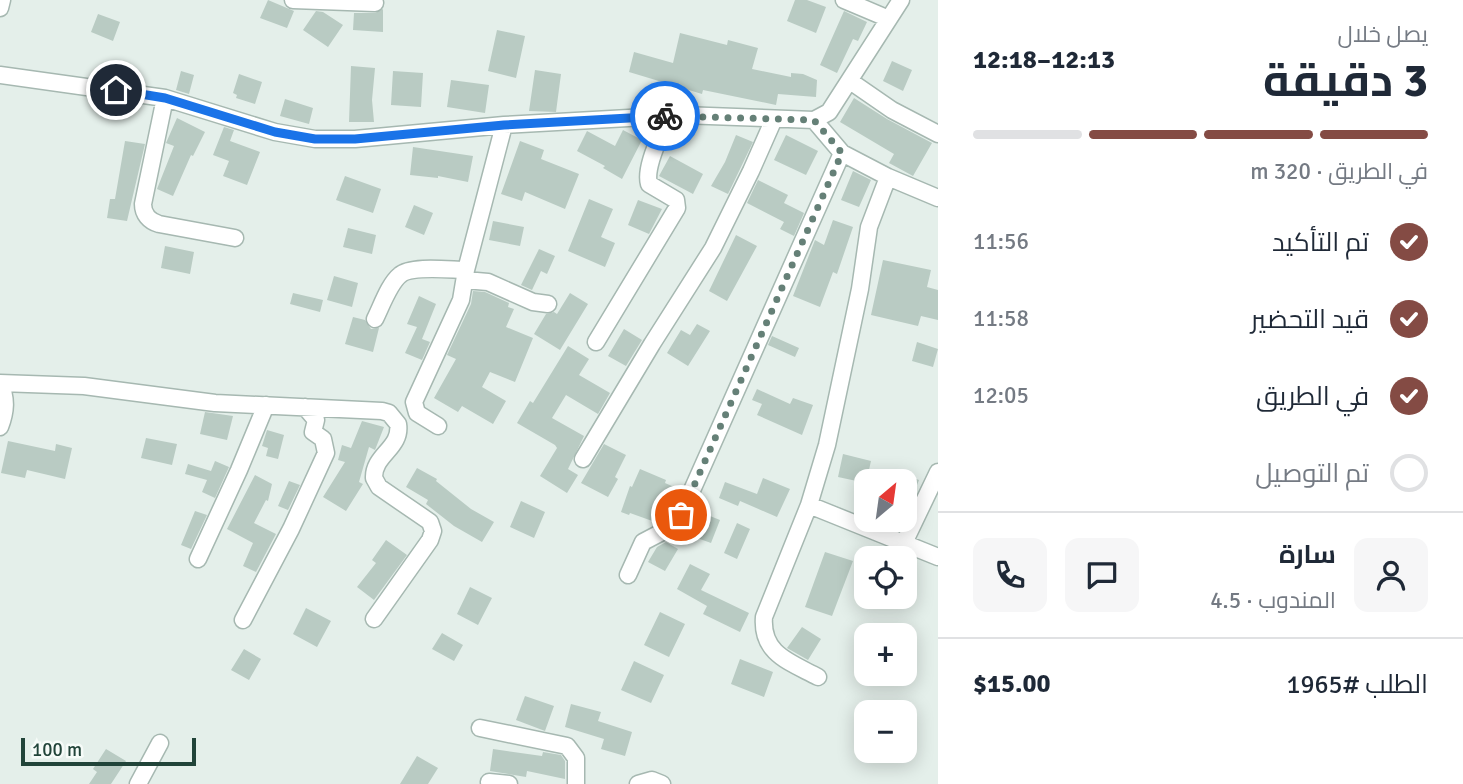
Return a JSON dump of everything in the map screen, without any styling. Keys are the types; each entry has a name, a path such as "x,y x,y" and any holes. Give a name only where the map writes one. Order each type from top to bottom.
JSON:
{"street":[{"path":"0,8 2,0"},
{"path":"293,0 375,3"},
{"path":"844,0 889,19"},
{"path":"0,75 165,98 275,132 315,139 355,139 504,125 668,116 814,120 830,112 901,0"},
{"path":"850,81 892,110 938,134"},
{"path":"165,98 143,204 145,213 150,220 159,224 235,238"},
{"path":"596,342 677,208 676,200 649,184 647,179 668,116"},
{"path":"583,459 713,248 774,119"},
{"path":"814,120 842,153 888,177 938,198"},
{"path":"438,426 417,413 414,402 457,309 504,125"},
{"path":"628,575 643,542 664,531 681,515 842,153"},
{"path":"818,677 773,651 764,635 763,626 766,608 809,505 827,444 864,270 869,227 888,177"},
{"path":"375,318 395,281 402,273 412,270 466,275 533,302 548,304"},
{"path":"0,427 6,409 0,383 75,385 190,401 382,411 394,418 398,424 398,438 376,463 374,478 379,487 432,527 430,540 374,619"},
{"path":"198,559 265,405"},
{"path":"243,620 291,529 326,453 323,439 313,432 316,420 305,407"},
{"path":"904,543 938,472"},
{"path":"809,505 938,557"},
{"path":"480,728 567,746 576,758 576,784"},
{"path":"138,784 160,743"},
{"path":"638,784 652,780 662,784"},
{"path":"488,782 509,784"}],"building":[{"path":"268,0 294,11 287,28 260,18"},
{"path":"795,0 807,0 826,7 816,33 787,21"},
{"path":"383,9 383,32 353,30 354,13 375,13"},
{"path":"316,11 323,12 343,25 328,47 303,30"},
{"path":"844,11 867,22 858,41 853,39 837,73 820,65"},
{"path":"98,14 120,22 113,41 91,32"},
{"path":"497,30 525,36 516,78 488,71"},
{"path":"680,33 727,45 728,40 758,48 752,69 791,77 791,73 803,74 817,80 816,97 778,94 776,105 703,90 702,94 629,72 634,52 673,63"},
{"path":"892,61 912,70 903,91 883,81"},
{"path":"351,66 375,68 372,100 374,122 349,122"},
{"path":"535,70 561,74 556,112 529,111"},
{"path":"181,71 194,75 189,94 176,90"},
{"path":"393,71 423,73 421,107 391,105"},
{"path":"239,74 262,82 255,104 236,98 237,95 233,93"},
{"path":"451,80 489,85 485,113 447,107"},
{"path":"854,98 932,143 913,176 889,163 894,154 840,122"},
{"path":"285,99 313,108 309,124 280,116"},
{"path":"177,118 205,132 193,156 191,155 173,196 157,189 174,146 166,143"},
{"path":"224,127 234,130 230,141 260,152 247,185 223,176 229,161 213,155"},
{"path":"623,130 642,140 622,179 577,151 587,131 615,146"},
{"path":"736,135 753,142 728,194 711,186"},
{"path":"786,135 818,151 806,175 774,160"},
{"path":"125,141 145,144 127,221 107,218 110,199 115,199"},
{"path":"520,141 544,150 541,159 579,174 565,209 525,192 522,201 501,194"},
{"path":"413,147 473,156 468,182 438,176 410,175"},
{"path":"670,156 703,174 693,194 659,176"},
{"path":"853,171 871,180 859,207 841,200"},
{"path":"345,176 381,189 373,213 336,200"},
{"path":"758,180 788,195 784,203 804,213 794,236 780,229 784,222 747,203"},
{"path":"589,199 613,209 601,237 615,243 605,267 568,251"},
{"path":"638,200 662,209 649,234 628,225"},
{"path":"414,205 433,213 424,235 405,227"},
{"path":"833,220 853,227 837,274 833,272 820,307 793,296 815,240 824,245"},
{"path":"493,221 524,227 520,246 489,240"},
{"path":"348,228 376,235 372,254 343,247"},
{"path":"736,235 757,246 727,301 709,291"},
{"path":"165,246 194,252 190,274 161,268"},
{"path":"539,249 555,256 547,274 541,271 532,290 521,285"},
{"path":"883,260 931,270 927,287 938,290 938,320 921,316 918,326 871,315"},
{"path":"334,276 358,283 352,307 327,300"},
{"path":"473,291 485,292 509,303 508,307 514,309 506,327 533,338 515,382 490,372 482,387 506,401 493,424 462,406 458,412 434,398 456,359 447,355 471,304"},
{"path":"293,293 323,300 320,312 290,304"},
{"path":"570,293 588,304 560,350 534,334 546,314 557,314"},
{"path":"419,296 436,304 422,339 430,342 422,360 405,353 417,327 407,324"},
{"path":"353,317 365,320 371,329 379,328 373,352 345,344"},
{"path":"697,324 710,331 688,366 667,353 681,330 690,335"},
{"path":"624,329 642,340 626,366 608,356"},
{"path":"772,336 799,348 795,357 768,345"},
{"path":"917,342 938,349 933,367 912,361"},
{"path":"568,346 589,359 579,375 610,393 598,414 566,395 552,418 584,436 568,469 578,475 567,493 540,476 557,448 555,445 517,423 530,401 533,403"},
{"path":"757,389 790,404 793,398 813,405 802,435 757,415 762,404 752,400"},
{"path":"205,412 233,416 227,440 200,434"},
{"path":"362,421 384,427 375,450 369,447 359,482 363,484 346,511 323,497 345,462 338,460 342,445 351,448"},
{"path":"267,430 284,435 278,459 266,456 268,448 262,446"},
{"path":"146,438 177,444 172,465 141,458"},
{"path":"8,441 55,451 56,444 72,448 65,479 27,470 25,478 1,473"},
{"path":"604,444 626,455 615,477 618,479 608,497 581,483"},
{"path":"843,454 871,461 869,469 854,469 854,480 838,477"},
{"path":"215,461 229,467 215,498 202,492 207,480 185,474 188,464 211,471"},
{"path":"417,468 437,479 436,481 471,509 494,522 482,542 454,526 426,504 428,500 406,487"},
{"path":"640,469 666,480 665,483 674,487 670,496 665,494 655,522 621,512 630,486 632,487"},
{"path":"255,475 272,484 268,501 266,500 254,523 276,534 256,572 243,566 253,543 227,529"},
{"path":"763,478 790,489 777,517 740,501 738,506 719,498 725,482 757,494"},
{"path":"289,481 300,485 288,510 278,506"},
{"path":"521,501 545,512 534,538 510,527"},
{"path":"695,510 720,520 711,543 686,534"},
{"path":"195,511 207,515 191,549 181,545"},
{"path":"737,523 750,529 737,559 724,553"},
{"path":"386,540 407,555 374,600 357,587 376,563 372,560"},
{"path":"666,542 678,549 665,571 648,562 657,547"},
{"path":"825,552 853,561 832,616 805,607"},
{"path":"690,564 710,574 701,590 749,613 740,632 703,614 707,606 677,589"},
{"path":"470,587 492,598 478,625 457,614"},
{"path":"306,608 331,621 317,647 293,634"},
{"path":"660,612 685,624 669,657 644,645"},
{"path":"802,627 821,639 808,660 787,648"},
{"path":"442,633 463,645 454,661 432,649"},
{"path":"244,649 261,659 249,680 231,670"},
{"path":"740,659 773,672 764,697 731,684"},
{"path":"634,661 664,675 651,703 621,690"},
{"path":"525,696 554,706 545,731 516,720"},
{"path":"571,704 601,712 598,721 632,732 625,756 601,749 604,739 565,727"},
{"path":"106,749 126,761 111,784 89,784 97,772 93,769"},
{"path":"493,749 542,756 543,752 561,755 565,761 565,779 527,771 526,777 490,771"},
{"path":"417,756 438,768 428,784 400,784"}],"way so far":[{"path":"665,116 814,120 842,153 681,515"}],"route":[{"path":"116,90 165,98 275,132 315,139 355,139 504,125 665,116"}]}
